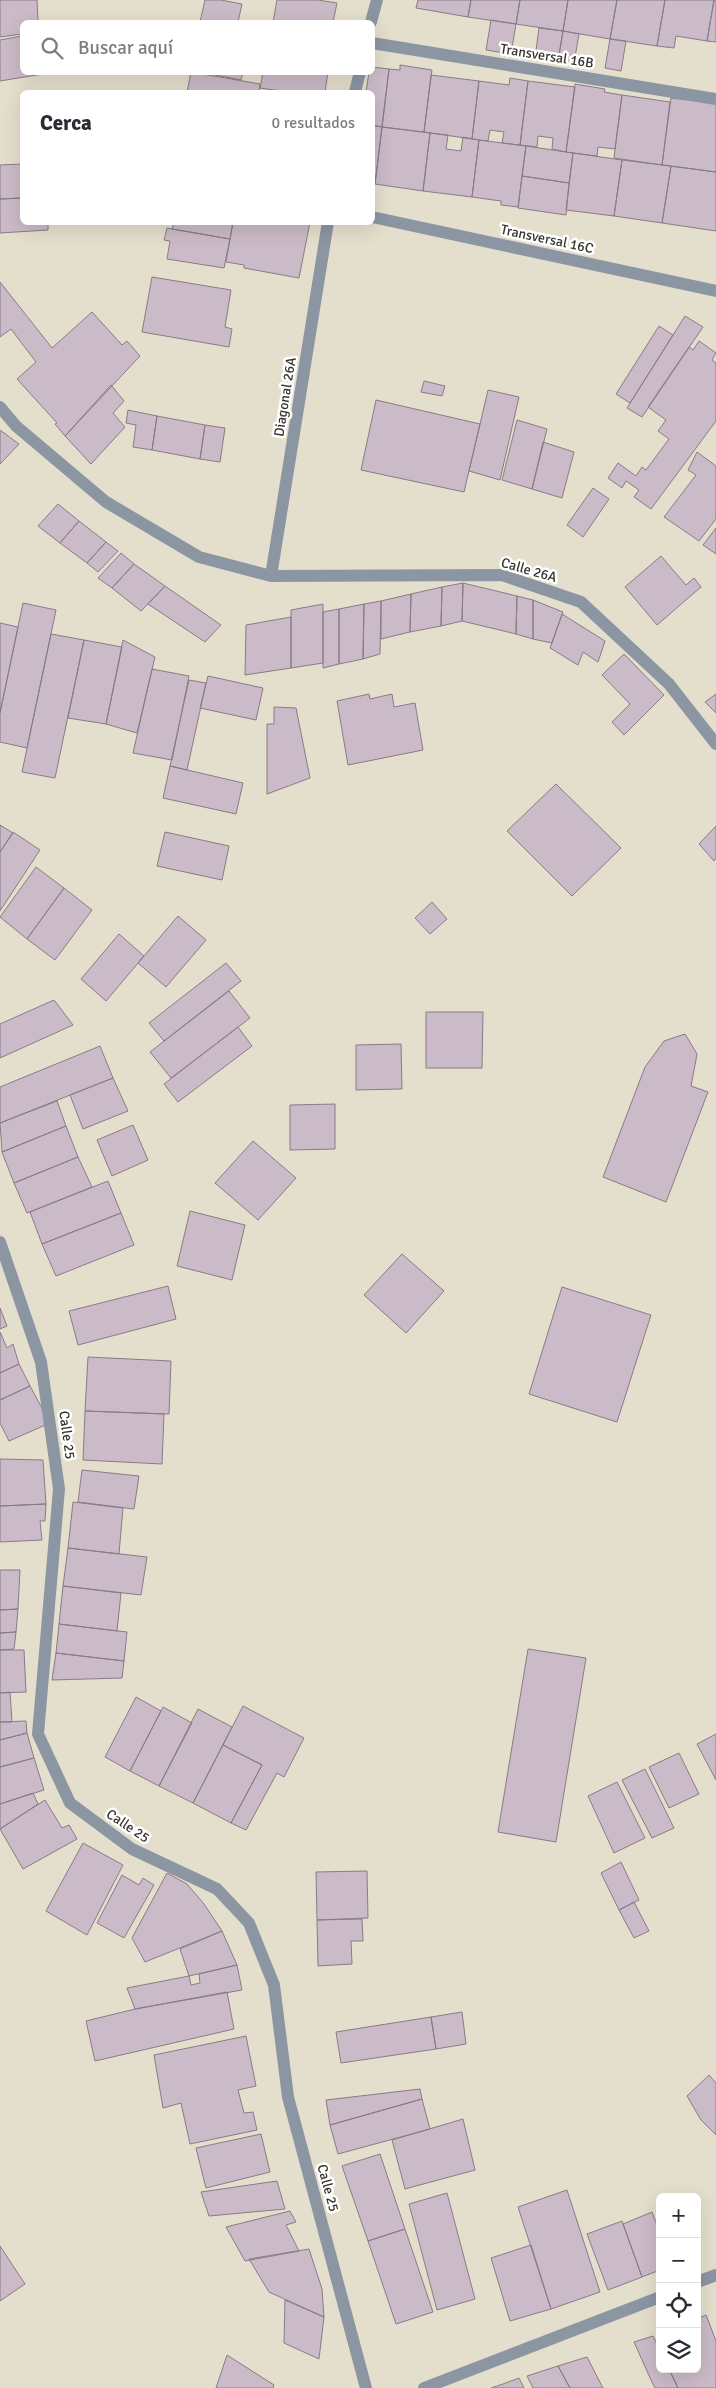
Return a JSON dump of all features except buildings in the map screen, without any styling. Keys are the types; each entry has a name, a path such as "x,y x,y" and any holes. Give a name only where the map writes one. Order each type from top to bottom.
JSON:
{"street":[{"path":"372,20 377,0"},
{"name":"Transversal 16B","path":"375,43 716,98"},
{"path":"356,90 359,75"},
{"name":"Transversal 16C","path":"375,218 716,291"},
{"name":"Diagonal 26A","path":"272,576 328,225"},
{"name":"Calle 26A","path":"0,407 16,426 106,502 198,557 272,576 502,575 581,602 669,684 716,744"},
{"name":"Calle 25","path":"0,1242 41,1362 59,1489 38,1734 70,1803 132,1850 217,1889 249,1923 274,1986 288,2097 366,2388"},
{"path":"701,2281 716,2275"},
{"path":"424,2388 656,2299"}]}
